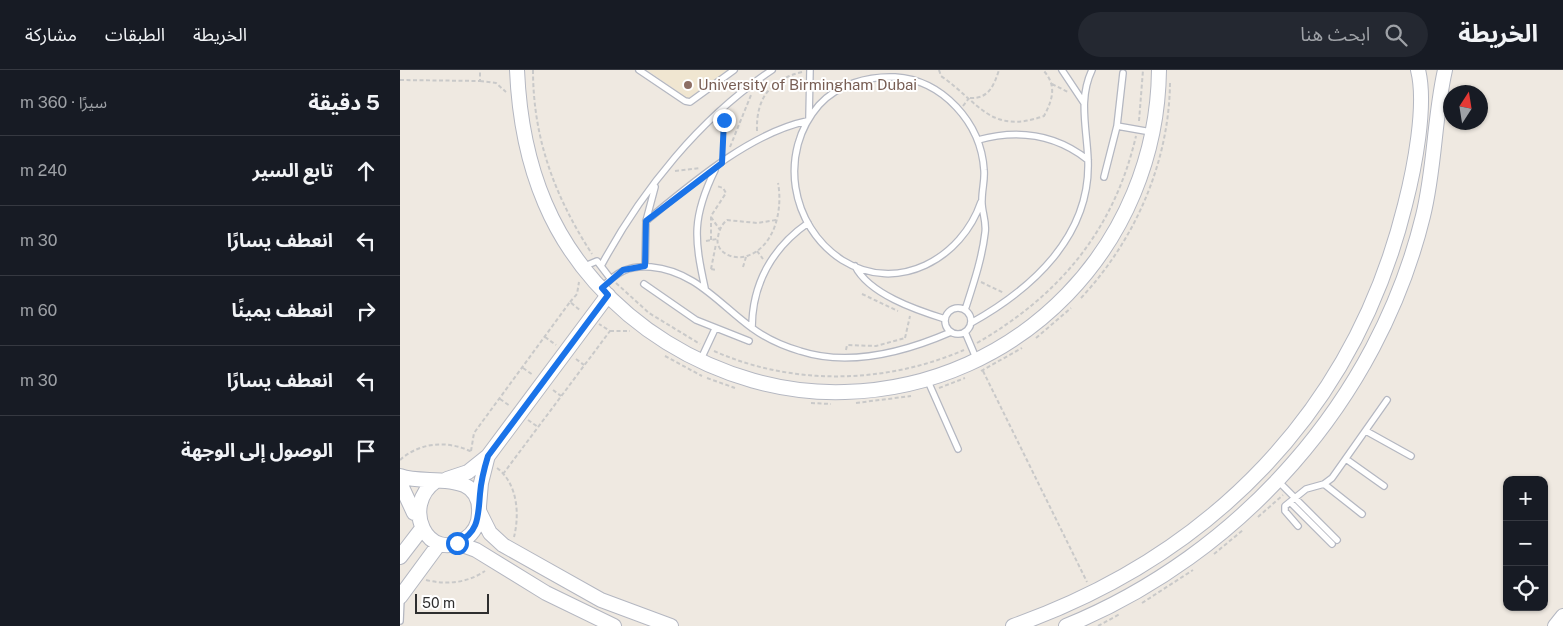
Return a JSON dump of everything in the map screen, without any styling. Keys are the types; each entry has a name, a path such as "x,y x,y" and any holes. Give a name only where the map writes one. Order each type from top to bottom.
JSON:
{"street":[{"path":"517,70 521,123 535,178 558,229 583,267 607,287 636,320 658,337 700,361 732,374 768,384 806,390 844,392 930,385 977,363 1048,313 1090,270 1107,246 1126,212 1144,166 1153,133 1159,70"},
{"path":"1013,626 1088,596 1160,555 1218,512 1244,488 1281,448 1333,377 1371,304 1388,262 1402,217 1412,172 1418,126 1420,85 1418,70"},
{"path":"1066,626 1141,590 1171,571 1228,528 1278,481 1338,406 1370,352 1395,300 1415,244 1425,207 1446,70"},
{"path":"414,513 420,494 441,480 468,472 487,458 607,287"},
{"path":"457,543 473,532 479,510 481,483 487,458"},
{"path":"400,476 413,480 458,482 468,487 475,496 485,527 495,539 601,600 670,626"},
{"path":"400,483 420,531 432,541 439,544 457,543 476,550 546,593 614,626"},
{"path":"400,557 420,531"},
{"path":"400,597 439,544"},
{"path":"1555,626 1563,616"}],"lane":[{"path":"640,70 684,101 690,102 734,70"},
{"path":"601,266 625,224 659,178 691,140 727,106 772,70"},
{"path":"1062,70 1084,103"},
{"path":"607,287 623,270 645,266 677,272 705,288 752,328 768,338 802,352 844,357 903,350 951,332 961,334 966,332 971,323 1013,297 1045,268 1071,232 1087,191 1088,160 1084,103 1085,88 1092,70"},
{"path":"646,221 757,138 781,127 808,119 821,103 836,91 852,83 870,78 898,78 926,85 950,100 967,119 978,140 985,171 981,202 970,228 951,250 926,266 883,273 855,266 833,253 808,223 795,190 794,171 796,152 808,119 810,71"},
{"path":"1104,177 1117,126 1123,72"},
{"path":"1117,126 1153,133"},
{"path":"978,140 996,136 1032,135 1064,144 1088,160"},
{"path":"705,288 696,244 698,215 716,168"},
{"path":"645,266 646,221 659,178"},
{"path":"965,310 986,232 981,202"},
{"path":"752,328 755,296 767,265 785,242 808,223"},
{"path":"583,267 596,260 601,266 607,287"},
{"path":"855,266 870,285 912,306 945,319"},
{"path":"644,284 678,309 715,329 749,341"},
{"path":"951,332 946,326 945,319 952,309 965,310 971,323"},
{"path":"700,361 715,329"},
{"path":"966,332 977,363"},
{"path":"930,385 958,449"},
{"path":"1298,526 1285,511 1285,506 1306,489 1324,484 1346,459 1387,400"},
{"path":"1366,430 1411,456"},
{"path":"1346,459 1384,486"},
{"path":"1278,481 1292,499 1335,542"},
{"path":"1324,484 1362,514"},
{"path":"400,597 400,621"}],"path":[{"path":"400,80 480,81 480,70"},
{"path":"533,70 534,108 544,157 562,204 596,260"},
{"path":"939,70 941,76 969,98 976,106 996,119 1009,123 1044,116 1051,104 1052,84"},
{"path":"969,98 982,97 989,93 999,70"},
{"path":"1043,70 1052,84 1065,91 1076,90"},
{"path":"977,363 1053,288 1097,234 1115,200 1130,161 1142,107 1143,70"},
{"path":"757,138 758,115 765,93 787,77 810,71"},
{"path":"724,162 740,118 760,78"},
{"path":"1080,299 1117,253 1150,190 1164,140 1170,83"},
{"path":"724,162 722,131 727,106"},
{"path":"659,178 687,168 716,168"},
{"path":"709,183 724,188 726,193 710,216 711,240"},
{"path":"716,243 724,253 746,257 757,251 770,236 776,220 780,193 778,183"},
{"path":"780,193 795,190"},
{"path":"710,216 720,230"},
{"path":"711,269 717,239 724,222 730,219 757,223 776,220"},
{"path":"696,244 717,239"},
{"path":"757,251 767,265"},
{"path":"743,267 746,257"},
{"path":"974,279 1013,297"},
{"path":"607,287 706,348 735,360 773,370 841,377 977,363 1027,344"},
{"path":"862,294 901,312"},
{"path":"1034,339 1075,304"},
{"path":"903,350 912,306"},
{"path":"844,357 847,345 876,346 905,338"},
{"path":"660,353 701,375 741,389"},
{"path":"977,363 1087,582 1082,585 1088,596"},
{"path":"930,385 969,377"},
{"path":"853,404 914,396"},
{"path":"803,402 838,404"},
{"path":"400,460 415,450 442,444 458,445 487,458"}],"shaded area":[{"name":"University of Birmingham Dubai","path":"647,70 727,70 690,100"}],"place":[{"name":"University of Birmingham Dubai","path":"688,85"}],"route":[{"path":"457,543 466,539 478,523 481,483 488,456 608,295 602,288 616,273 630,267 645,266 644,236 646,221 722,163 724,120"}]}
